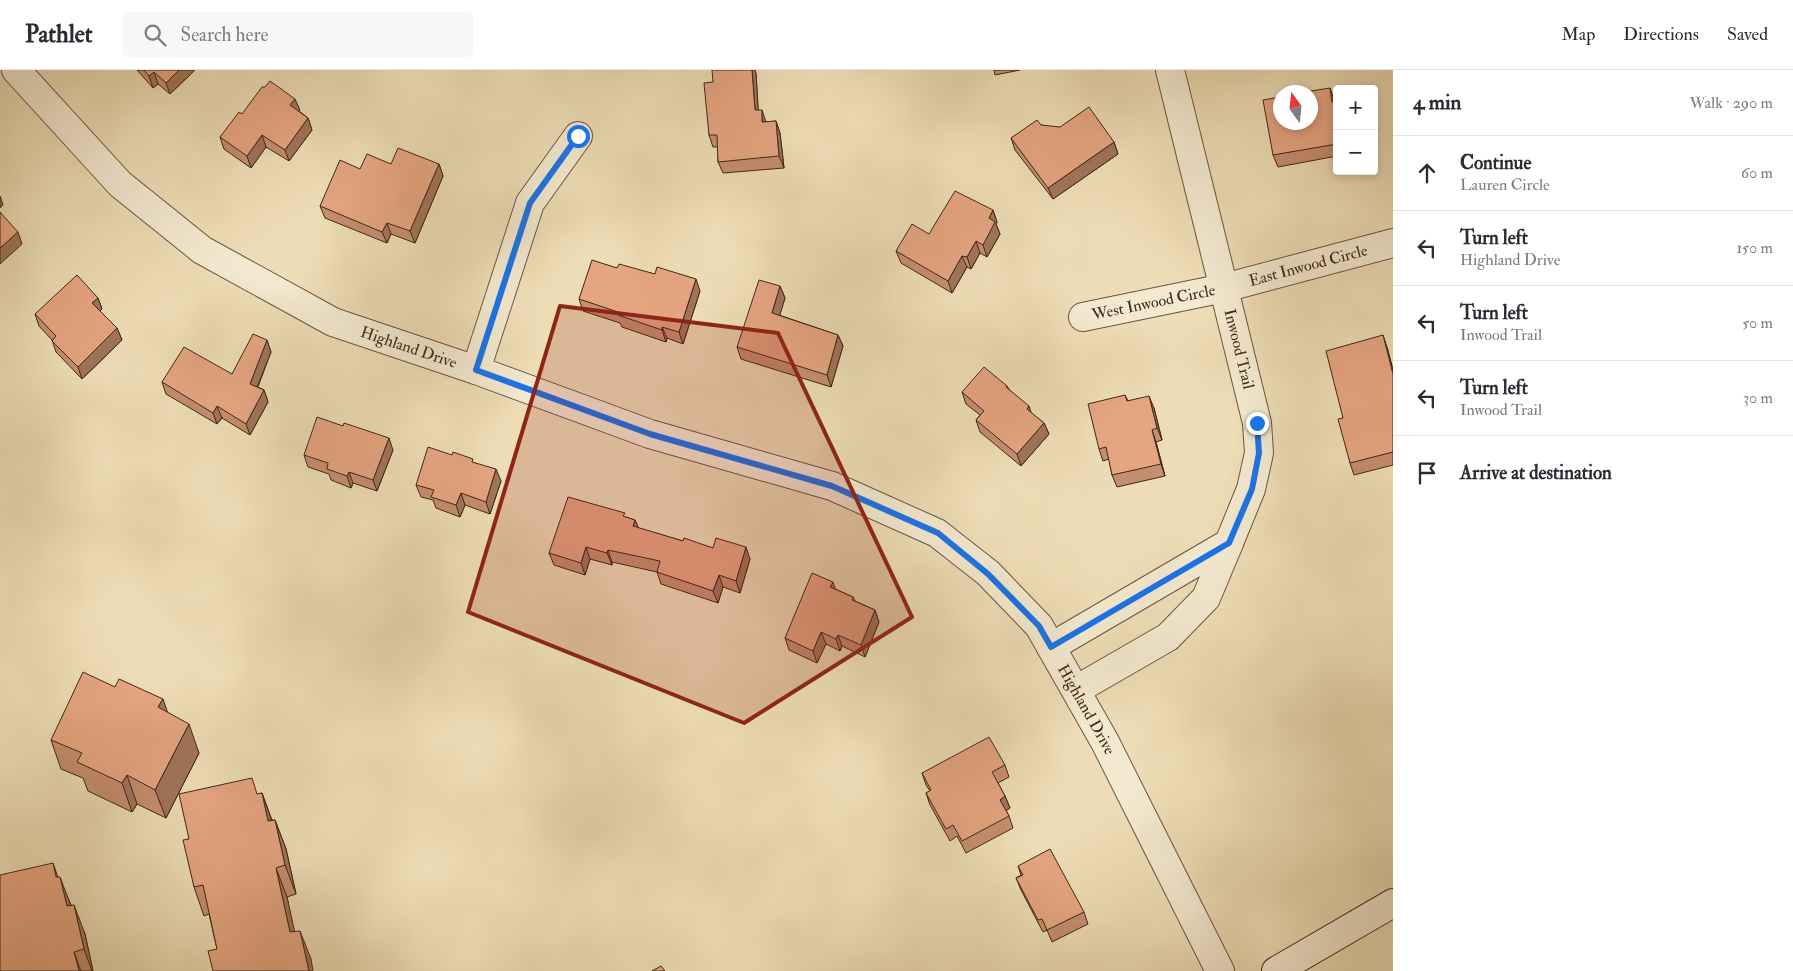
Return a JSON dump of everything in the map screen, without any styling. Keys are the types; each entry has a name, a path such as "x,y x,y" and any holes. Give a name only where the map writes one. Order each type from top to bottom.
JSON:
{"street":[{"name":"Highland Drive","path":"16,70 120,184 202,250 333,322 476,370 650,434 832,486 938,533 988,574 1039,626 1105,742 1220,971"},
{"name":"Inwood Trail","path":"1076,690 1168,637 1206,598 1252,489 1259,453 1257,423 1170,70"},
{"path":"476,370 530,203 578,136"},
{"name":"East Inwood Circle","path":"1224,288 1393,243"},
{"name":"West Inwood Circle","path":"1083,317 1224,288"},
{"path":"1051,647 1229,543"},
{"path":"1276,971 1393,903"}],"highlighted area":[{"path":"560,306 778,333 912,617 744,723 468,612"}],"building":[{"path":"144,70 179,70 166,83 154,72 149,76"},
{"path":"712,70 752,70 755,110 762,110 762,122 776,121 779,156 718,162 717,135 709,135 704,83 713,82"},
{"path":"270,81 295,99 290,105 308,118 285,150 262,135 247,156 220,137 239,112 242,114 262,87 265,87"},
{"path":"1330,88 1333,102 1333,145 1273,155 1263,100 1273,98 1273,130 1318,130 1318,90"},
{"path":"1089,107 1114,142 1048,188 1011,138 1037,120 1041,125 1060,127"},
{"path":"398,148 439,164 410,231 387,223 382,232 320,206 340,160 360,169 367,154 391,164"},
{"path":"955,191 993,210 989,218 995,222 983,245 976,241 967,257 962,256 948,281 896,251 912,224 929,234"},
{"path":"0,212 18,232 0,248"},
{"path":"592,260 617,268 619,264 655,274 657,267 696,279 679,332 662,327 662,330 579,299"},
{"path":"77,275 98,298 92,303 117,328 78,367 52,341 56,336 35,314"},
{"path":"759,280 780,286 772,313 838,335 827,375 737,347"},
{"path":"253,334 267,340 250,384 264,390 246,424 217,406 213,413 162,382 184,347 232,374"},
{"path":"1383,335 1393,374 1393,452 1350,463 1338,419 1343,418 1326,351"},
{"path":"984,367 1029,406 1027,409 1044,423 1017,454 976,420 984,411 962,392"},
{"path":"1125,395 1127,401 1149,396 1157,428 1152,430 1161,464 1112,475 1106,447 1099,449 1088,404"},
{"path":"317,417 343,426 344,423 389,438 373,480 349,472 347,476 327,469 328,463 304,455"},
{"path":"428,447 452,455 453,452 473,459 472,462 496,469 486,502 461,493 456,505 431,497 434,490 416,485"},
{"path":"568,497 625,513 623,516 635,520 633,526 683,541 684,538 713,548 716,538 746,547 736,581 719,575 713,591 657,572 660,561 608,550 607,553 586,547 581,563 549,553"},
{"path":"812,573 833,582 830,587 853,597 852,600 875,610 861,645 838,635 836,639 821,632 813,651 785,638"},
{"path":"83,672 115,687 119,679 163,699 158,707 189,724 155,790 127,775 122,783 77,762 82,753 51,740"},
{"path":"989,737 1005,765 992,772 1005,796 1000,800 1009,816 962,841 953,825 946,829 926,793 931,790 922,773"},
{"path":"252,778 257,794 262,793 268,821 275,820 285,865 276,868 290,932 300,931 309,971 213,971 208,951 217,949 203,885 194,887 183,840 189,839 179,794"},
{"path":"1050,849 1084,912 1047,930 1042,919 1038,920 1016,878 1023,875 1018,866"},
{"path":"53,863 56,877 60,877 67,906 74,905 84,949 74,952 79,971 0,971 0,875"},
{"path":"661,966 665,971 652,971"}],"route":[{"path":"578,136 530,203 476,370 650,434 832,486 938,533 988,574 1039,626 1051,647 1229,543 1252,489 1259,453 1257,423"}]}
